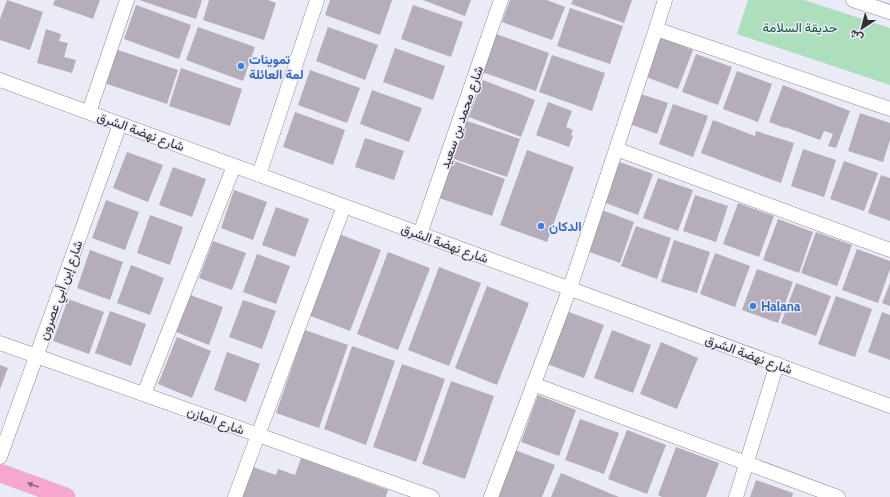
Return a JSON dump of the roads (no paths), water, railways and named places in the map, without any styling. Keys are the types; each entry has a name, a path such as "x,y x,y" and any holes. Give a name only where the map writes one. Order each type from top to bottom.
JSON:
{"main road":[{"path":"0,473 66,497"}],"street":[{"path":"88,112 127,0"},
{"path":"259,175 317,0"},
{"name":"شارع محمد بن سعيد","path":"420,234 501,0"},
{"path":"491,497 570,288 665,0"},
{"path":"853,0 890,12"},
{"path":"656,29 890,109"},
{"name":"شارع نهضة الشرق","path":"0,80 890,406"},
{"name":"شارع إبن أبي عصرون","path":"0,457 120,124"},
{"path":"616,148 890,250"},
{"path":"144,394 234,166"},
{"path":"235,497 344,206"},
{"name":"شارع المازن","path":"0,343 432,497"},
{"path":"736,497 776,364"},
{"path":"533,384 838,497"}],"place":[{"name":"تموينات لمة العائلة","path":"241,66"},
{"name":"الدكان","path":"541,226"},
{"name":"Halana","path":"753,306"}],"park label":[{"name":"حديقة السلامة","path":"800,27"}]}
